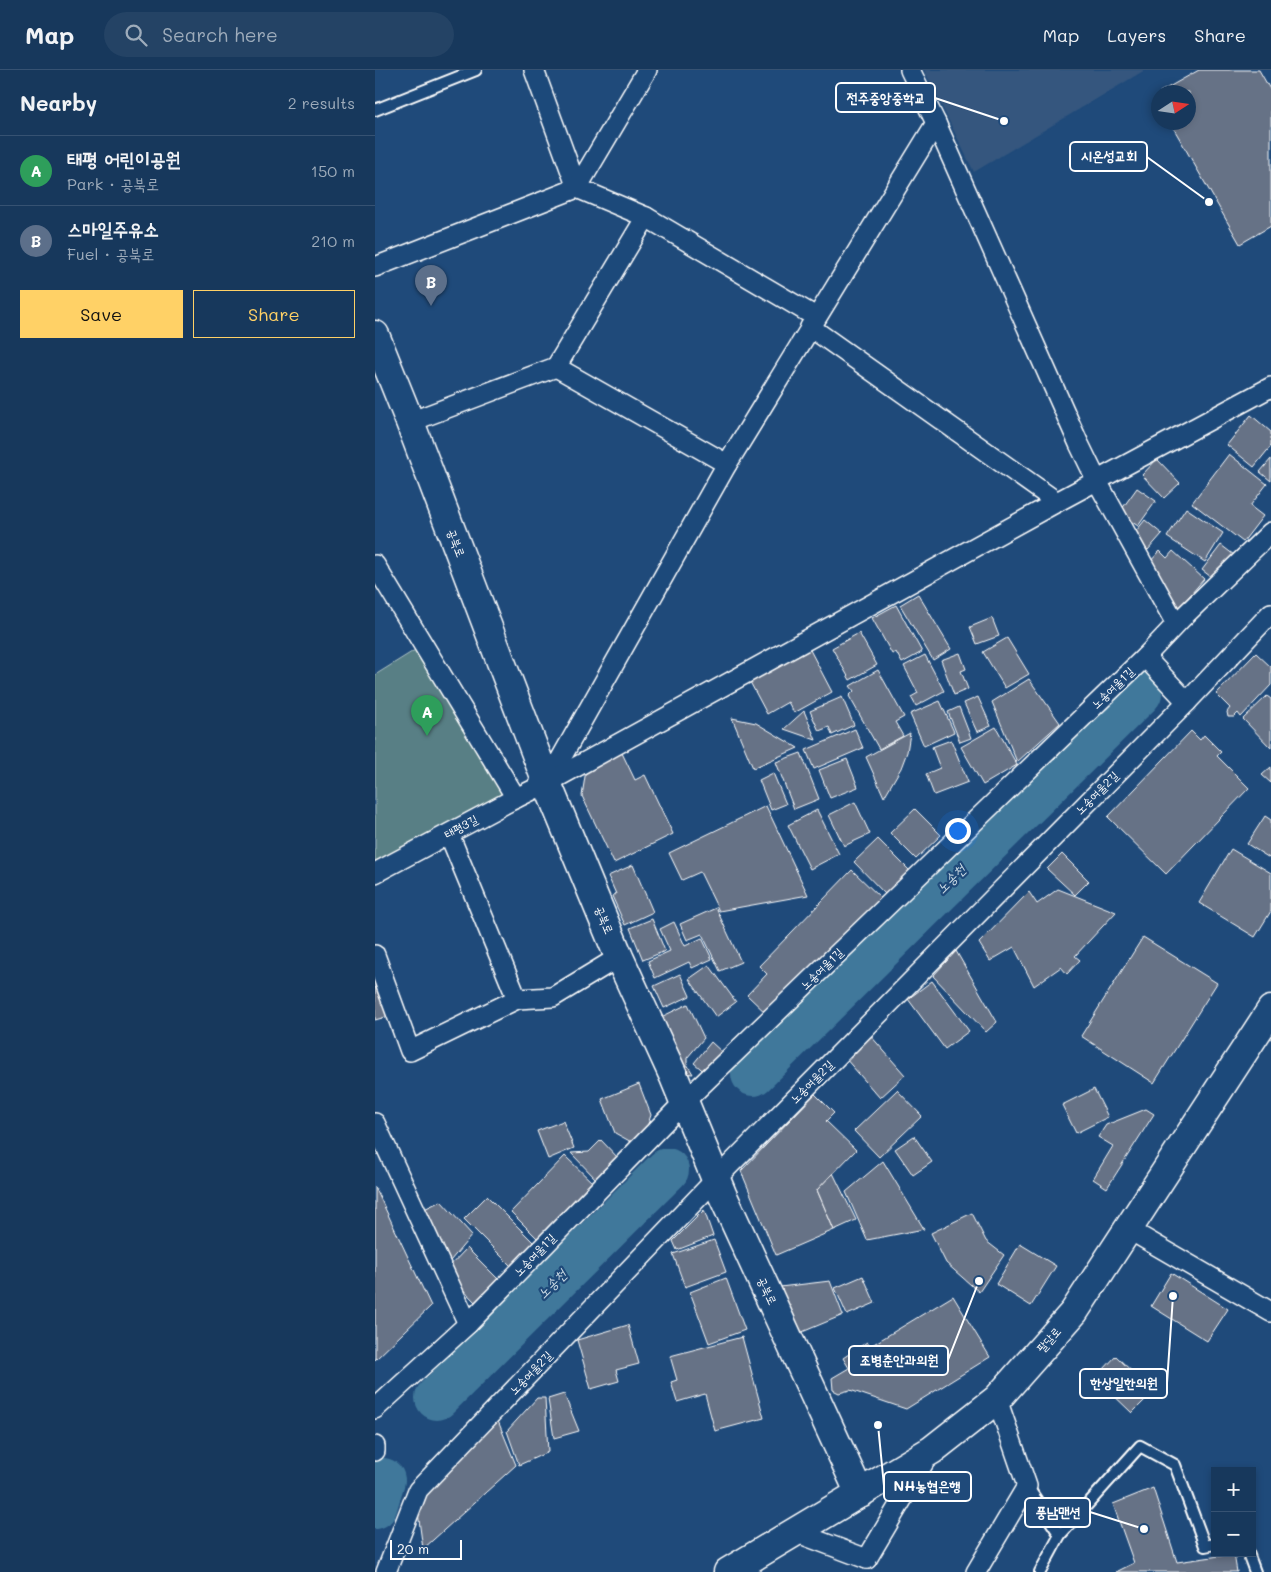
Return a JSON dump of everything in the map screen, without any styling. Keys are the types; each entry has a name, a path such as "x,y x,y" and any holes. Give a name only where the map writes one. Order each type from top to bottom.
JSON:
{"street":[{"path":"534,70 577,188 646,217 813,322 1057,502"},
{"path":"375,267 577,188 647,70"},
{"path":"910,70 936,123 1097,481 1177,624"},
{"path":"547,783 727,464 936,123"},
{"path":"410,422 556,367 646,217"},
{"name":"공북로","path":"375,335 547,783 619,957 675,1077 716,1179 859,1494"},
{"path":"556,367 727,464"},
{"name":"태평3길","path":"375,873 547,783 1057,502 1271,387"},
{"name":"노송여울1길","path":"375,1409 468,1324 684,1102 1145,657 1271,532"},
{"path":"375,565 516,798"},
{"name":"노송여울2길","path":"386,1572 418,1490 716,1179 1187,702 1271,613"},
{"path":"1145,657 1187,702"},
{"path":"449,834 517,999"},
{"path":"375,954 410,1051 517,999 553,997 619,957"},
{"name":"팔달로","path":"728,1572 932,1450 997,1400 1074,1312 1271,1010"},
{"path":"375,1123 468,1324"},
{"path":"1128,1229 1271,1312"},
{"path":"976,1572 1027,1486 997,1400"},
{"path":"375,1446 375,1451"},
{"path":"795,1532 870,1565 932,1450"}],"lane":[{"path":"375,110 476,70"},
{"path":"1040,1572 1060,1535 1140,1446 1175,1465 1205,1546 1211,1545"},
{"path":"1027,1486 1060,1535"},
{"path":"1249,1557 1255,1572"}],"shaded area":[{"path":"924,70 1145,70 974,172"}],"green space":[{"path":"423,645 516,798 375,873 375,675"}],"building":[{"path":"1199,70 1259,70 1271,91 1271,226 1240,244 1175,130 1196,130 1196,85 1172,85"},
{"path":"1251,415 1271,432 1271,446 1254,467 1227,445"},
{"path":"1229,454 1267,484 1250,506 1263,516 1243,542 1192,503"},
{"path":"1157,459 1180,483 1164,498 1142,475"},
{"path":"1271,459 1271,481 1260,472"},
{"path":"1137,488 1156,501 1138,526 1119,513"},
{"path":"1186,508 1223,533 1205,562 1167,537"},
{"path":"1145,520 1162,534 1148,550 1132,536"},
{"path":"1221,545 1234,555 1215,580 1202,570"},
{"path":"1160,551 1167,558 1173,551 1204,579 1179,608 1170,606 1147,565"},
{"path":"918,594 951,649 933,660 900,605"},
{"path":"896,605 922,652 902,663 896,652 892,654 872,618"},
{"path":"992,618 999,636 977,644 970,627"},
{"path":"859,633 877,665 850,680 832,648"},
{"path":"1007,638 1029,674 1005,688 983,652"},
{"path":"809,648 832,692 794,713 788,702 767,714 749,680"},
{"path":"960,653 966,669 961,671 968,689 954,695 941,660"},
{"path":"1256,653 1271,667 1271,685 1241,717 1238,713 1234,717 1228,717 1227,712 1230,708 1216,694"},
{"path":"925,655 944,691 916,706 911,697 918,693 904,666"},
{"path":"878,670 904,717 895,722 903,736 879,749 849,696 854,691 850,686"},
{"path":"1029,679 1060,723 1017,762 992,702"},
{"path":"1267,696 1271,699 1271,748 1243,719"},
{"path":"842,697 854,725 832,735 829,727 819,731 810,711"},
{"path":"978,697 991,726 977,732 964,703"},
{"path":"940,701 954,732 924,746 910,714"},
{"path":"959,707 971,738 960,742 948,712"},
{"path":"804,711 816,740 784,729"},
{"path":"732,718 756,723 798,748 753,768"},
{"path":"996,727 1017,765 983,785 961,747"},
{"path":"855,729 863,748 814,769 806,750"},
{"path":"1191,731 1200,740 1204,735 1221,752 1217,756 1249,788 1166,874 1108,817"},
{"path":"910,733 907,752 901,768 884,797 866,757"},
{"path":"951,740 968,782 934,795 926,774 940,768 932,747"},
{"path":"622,753 635,780 645,775 673,834 614,863 582,796 586,770"},
{"path":"801,753 819,799 794,809 776,762"},
{"path":"847,759 858,787 830,798 819,770"},
{"path":"1271,767 1271,783 1262,775"},
{"path":"773,773 786,804 771,810 759,780"},
{"path":"855,802 870,834 844,846 829,815"},
{"path":"766,806 808,895 719,911 700,872 682,880 669,853"},
{"path":"915,809 941,835 916,859 890,833"},
{"path":"817,810 839,854 810,869 788,825"},
{"path":"1265,816 1271,820 1271,859 1247,844"},
{"path":"878,839 911,872 887,896 854,862"},
{"path":"1231,849 1271,873 1271,911 1255,937 1199,903"},
{"path":"1062,854 1089,881 1075,895 1047,869"},
{"path":"633,865 653,912 625,925 612,896 616,894 608,876"},
{"path":"852,870 883,900 770,1017 747,995 767,974 759,966"},
{"path":"1058,889 1116,912 1075,956 1080,960 1067,974 1061,967 1034,986 1014,947 990,961 979,943 1029,892 1037,904"},
{"path":"716,908 741,962 720,971 702,934 687,940 680,924"},
{"path":"652,919 665,951 643,960 630,928"},
{"path":"674,922 685,946 702,938 712,959 692,968 689,962 655,978 648,961 670,951 660,929"},
{"path":"1143,937 1217,983 1154,1083 1081,1036"},
{"path":"956,951 997,1022 986,1032 933,976"},
{"path":"709,965 736,1002 716,1017 689,979"},
{"path":"680,974 690,996 664,1008 654,986"},
{"path":"375,978 393,1015 375,1020"},
{"path":"932,981 969,1031 945,1049 908,999"},
{"path":"688,1004 704,1038 687,1058 687,1064 693,1074 681,1073 657,1019"},
{"path":"870,1035 905,1075 880,1098 845,1058"},
{"path":"711,1042 724,1054 707,1074 694,1063"},
{"path":"639,1084 651,1115 642,1142 635,1144 615,1133 602,1099"},
{"path":"1094,1089 1108,1117 1076,1133 1062,1105"},
{"path":"897,1090 922,1116 879,1157 854,1131"},
{"path":"815,1094 834,1113 826,1121 856,1150 817,1190 834,1230 776,1255 741,1171"},
{"path":"1146,1109 1154,1114 1107,1188 1093,1179 1113,1146 1098,1137 1106,1125"},
{"path":"563,1121 574,1148 548,1159 537,1131"},
{"path":"914,1136 932,1162 913,1175 895,1149"},
{"path":"601,1140 619,1159 597,1180 571,1153 589,1152"},
{"path":"565,1156 595,1185 541,1242 511,1212"},
{"path":"883,1161 924,1229 867,1240 846,1192"},
{"path":"833,1173 856,1220 834,1230 817,1190"},
{"path":"375,1187 431,1306 375,1360"},
{"path":"487,1196 534,1243 511,1266 464,1219"},
{"path":"441,1201 472,1235 445,1267 420,1211"},
{"path":"704,1210 713,1236 677,1250 673,1241"},
{"path":"972,1213 986,1241 1004,1255 979,1292 946,1263 931,1233"},
{"path":"714,1240 726,1272 685,1287 673,1254"},
{"path":"1020,1244 1056,1266 1031,1306 996,1284"},
{"path":"467,1248 498,1279 475,1302 445,1271"},
{"path":"1171,1273 1228,1309 1207,1341 1151,1306"},
{"path":"863,1276 875,1303 847,1315 835,1288"},
{"path":"726,1278 745,1330 709,1343 690,1292"},
{"path":"830,1281 843,1315 795,1335 777,1290 780,1287"},
{"path":"953,1296 990,1357 906,1409 850,1390 839,1393 833,1390 832,1378 849,1368 843,1358 867,1342 879,1361 881,1360 872,1345"},
{"path":"628,1325 639,1364 616,1370 619,1381 591,1389 577,1340"},
{"path":"742,1337 764,1418 715,1431 705,1394 677,1402 671,1382 677,1380 670,1356"},
{"path":"1116,1356 1153,1392 1132,1413 1107,1389 1099,1397 1088,1386"},
{"path":"564,1394 579,1431 554,1438 548,1399"},
{"path":"537,1398 545,1398 548,1452 519,1465 507,1431"},
{"path":"498,1421 516,1465 423,1549 417,1505"},
{"path":"1153,1488 1177,1562 1213,1557 1234,1557 1237,1572 1116,1572 1134,1563 1113,1504"}],"waterway":[{"name":"노송천","path":"1140,693 1149,683"},
{"name":"노송천","path":"753,1074 1140,693"},
{"name":"노송천","path":"437,1398 667,1170"},
{"name":"노송천","path":"375,1507 383,1480"}],"place":[{"name":"전주중앙중학교","path":"1004,121"},
{"name":"시온성교회","path":"1209,202"},
{"name":"스마일주유소","path":"431,306"},
{"name":"태평 어린이공원","path":"427,736"},
{"name":"조병춘안과의원","path":"979,1281"},
{"name":"한상일한의원","path":"1173,1296"},
{"name":"NH농협은행","path":"878,1425"},
{"name":"풍남맨션","path":"1144,1529"}]}
